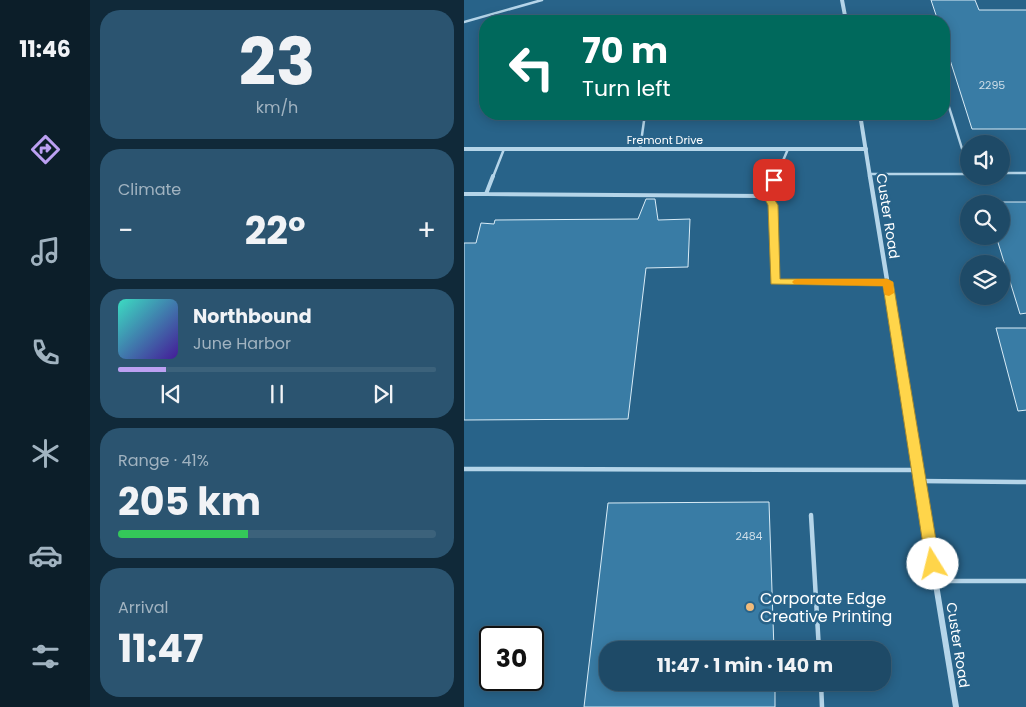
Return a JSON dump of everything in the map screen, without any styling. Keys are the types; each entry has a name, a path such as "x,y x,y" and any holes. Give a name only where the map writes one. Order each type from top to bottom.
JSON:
{"street":[{"path":"842,0 845,15"},
{"name":"Custer Road","path":"861,120 956,707"},
{"name":"Fremont Drive","path":"464,149 866,149"}],"lane":[{"path":"489,15 542,0"},
{"path":"464,22 479,18"},
{"path":"950,111 960,143"},
{"path":"640,149 644,120"},
{"path":"486,194 504,149"},
{"path":"768,196 788,149"},
{"path":"870,174 960,172"},
{"path":"1010,174 1026,174"},
{"path":"464,194 768,196"},
{"path":"768,196 773,205 775,282 887,282"},
{"path":"464,469 917,470"},
{"path":"919,480 1026,482"},
{"path":"811,515 818,641"},
{"path":"936,581 1026,581"},
{"path":"821,691 822,707"}],"building":[{"path":"931,0 975,0 979,10 1027,10 1027,129 972,129 950,60 950,15 936,15"},
{"path":"646,199 655,199 658,220 690,219 688,267 646,268 628,419 464,420 464,243 476,243 481,223 494,224 495,220 638,219"},
{"path":"1010,202 1027,202 1027,313 1020,314 1010,282 1010,255 1002,255 999,245 1010,245"},
{"path":"996,328 1027,328 1027,410 1018,411"},
{"path":"769,502 774,641 599,641 599,691 775,691 775,707 584,707 608,503"}],"slow traffic":[{"path":"797,282 887,282 889,293"}],"place":[{"name":"Corporate Edge Creative Printing","path":"750,607"}],"route":[{"path":"774,180 768,196 773,205 775,282 887,282 933,564"}]}
